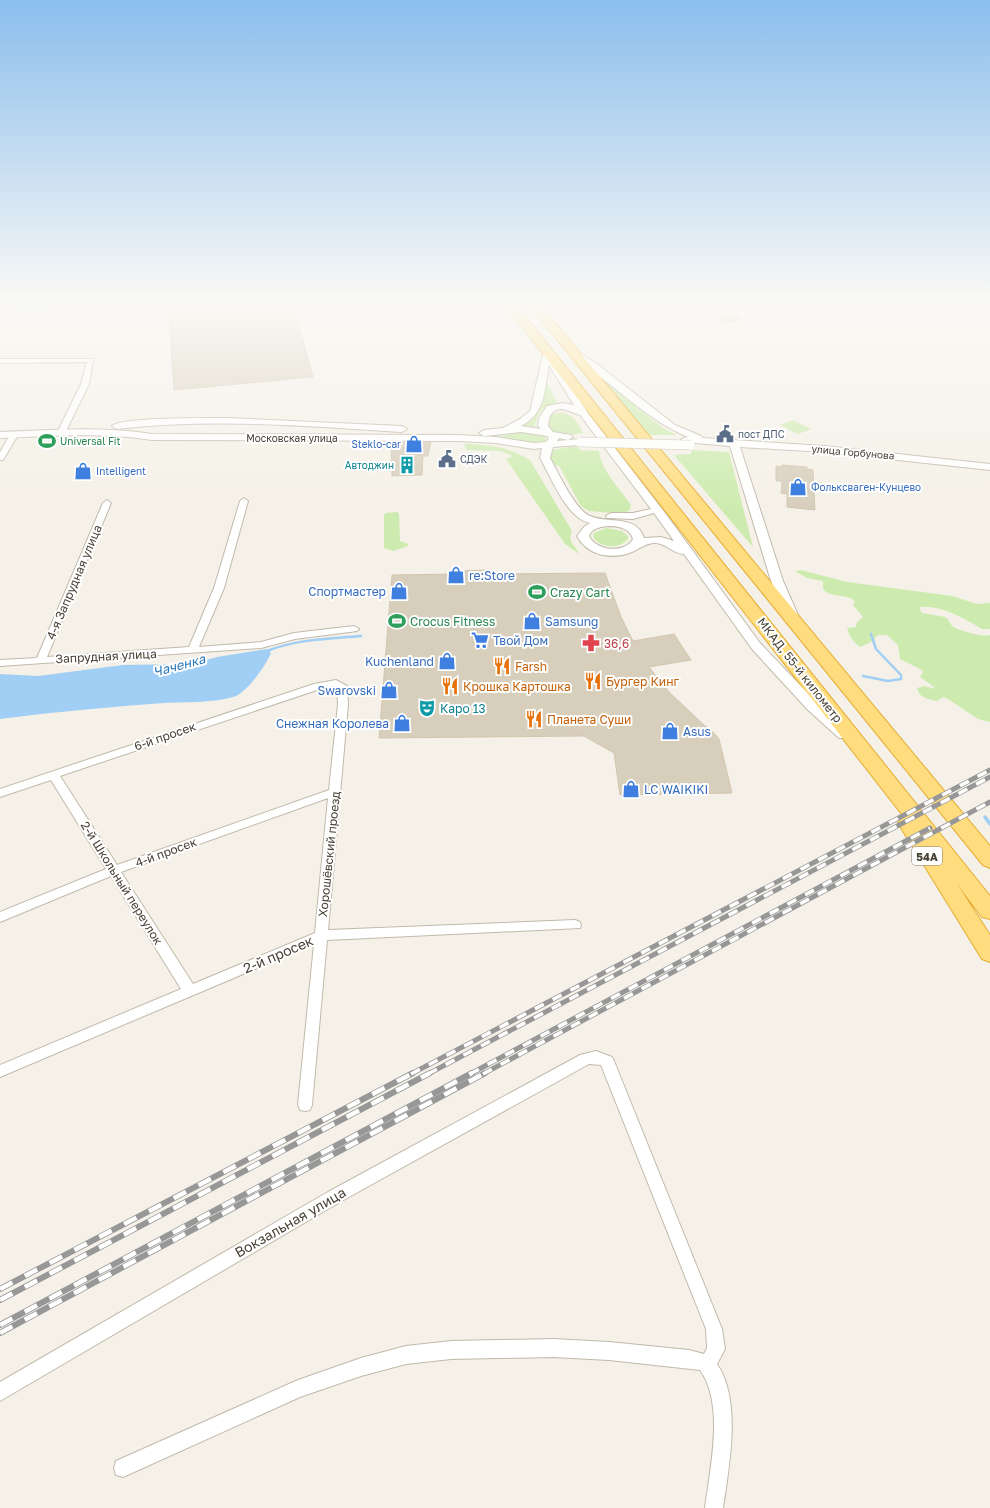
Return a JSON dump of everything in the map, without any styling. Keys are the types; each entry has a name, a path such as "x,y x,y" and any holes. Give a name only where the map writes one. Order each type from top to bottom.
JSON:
{"highway":[{"name":"МКАД, 55-й километр","path":"562,370 990,911"},
{"name":"МКАД, 55-й километр","path":"587,370 990,860"},
{"name":"54А","path":"882,774 928,857 990,953"}],"street":[{"path":"61,433 85,384 88,370"},
{"path":"490,439 488,435 524,421 531,416 536,409 543,370"},
{"path":"558,370 583,413 644,493 690,558 756,646 812,706 868,757"},
{"path":"600,370 692,441"},
{"path":"583,413 574,407 564,405 548,409 545,413 543,426 551,440 545,454 547,463 576,512 582,517 627,526 637,533 639,539 637,544"},
{"path":"143,435 141,430 144,426 156,421"},
{"name":"Московская улица","path":"0,435 75,432 156,421 302,422 455,433 526,430 551,440"},
{"name":"Московская улица","path":"75,432 128,433 152,437 490,439 534,446 551,440"},
{"path":"0,458 14,434"},
{"name":"улица Горбунова","path":"551,440 692,441 716,444 824,449 990,467"},
{"path":"508,442 547,463"},
{"path":"735,445 777,581 786,604 805,637"},
{"path":"644,493 649,512"},
{"path":"568,498 582,510 596,515 623,517 649,512"},
{"path":"568,498 570,508 584,533 584,538 587,544 600,550 621,551 631,549 637,544 652,540 668,541 675,544 690,558"},
{"path":"192,651 220,588 244,501"},
{"name":"4-я Запрудная улица","path":"41,660 107,503"},
{"path":"584,533 592,526 639,520 648,515 649,512"},
{"name":"Запрудная улица","path":"0,663 192,651 261,645 294,636 354,629"},
{"name":"6-й просек","path":"0,793 192,727 331,683"},
{"name":"Хорошёвский проезд","path":"305,1105 343,704 343,689 340,684 331,683"},
{"name":"2-й Школьный переулок","path":"53,774 190,991"},
{"name":"4-й просек","path":"0,917 115,870 334,792"},
{"name":"2-й просек","path":"0,1071 320,936 339,933 575,925"},
{"name":"Вокзальная улица","path":"0,1392 334,1197 585,1059 600,1057 607,1062 714,1329 716,1349 707,1365"},
{"path":"123,1468 298,1389 361,1367 406,1355 451,1350 553,1348 609,1351 689,1359 699,1361 707,1365 713,1374 721,1396 723,1432 714,1508"}],"green space":[{"path":"596,374 663,428 677,435 647,435"},
{"path":"545,379 558,404 547,407 540,412 534,429 513,428 529,419"},
{"path":"560,412 572,417 579,425 583,433 569,435 560,434 547,428 550,415"},
{"path":"793,420 811,429 798,434 780,425"},
{"path":"516,433 529,433 545,437 547,441 527,444 492,438"},
{"path":"464,444 498,447 522,455 530,460 572,531 570,538 579,554 565,544 506,459 513,456 500,451 467,450"},
{"path":"579,447 580,450 599,451 600,458 607,472 631,505 630,510 623,514 589,511 581,506 559,466 552,464 550,453 553,450"},
{"path":"691,450 729,452 753,547 674,455 691,454"},
{"path":"397,512 399,514 400,541 408,544 408,546 393,551 384,548 384,515 386,513"},
{"path":"606,528 622,531 628,536 628,539 620,545 615,546 600,543 593,536 594,533"},
{"path":"801,570 847,582 952,596 977,604 990,603 990,629 982,629 944,610 919,607 922,613 945,617 953,627 977,635 990,635 990,722 978,719 943,697 937,701 927,699 922,696 917,688 925,686 935,689 934,687 920,677 923,672 922,670 900,659 898,645 887,635 878,635 871,642 860,647 850,636 847,628 856,627 857,622 863,617 853,605 855,601 847,597 826,592 823,589 823,581 807,578 795,571"}],"water":[{"path":"267,649 271,653 257,676 243,692 231,698 212,701 101,708 0,719 0,674 38,676 123,665 186,664 217,657"}],"building":[{"path":"173,370 311,370 313,377 174,390"},
{"name":"Автоджин","path":"391,442 431,442 428,456 423,456 422,475 392,476"},
{"name":"Фольксваген-Кунцево","path":"782,465 807,467 807,469 813,470 815,510 787,507 787,494 781,493 782,481 776,481 776,466 782,467"},
{"path":"491,570 491,574 605,573 621,617 633,641 674,634 691,660 649,667 670,693 719,739 732,793 620,795 614,753 584,736 379,738 392,575 454,574 455,571"}],"waterway":[{"path":"863,676 888,681 901,679 901,675 876,649 871,634"},
{"name":"Чаченка","path":"267,651 301,642 361,636"},
{"path":"985,817 990,824"}],"railway":[{"path":"411,1074 990,770"},
{"path":"428,1074 990,777"},
{"path":"483,1074 990,802"},
{"path":"470,1074 930,828"},
{"path":"0,1289 413,1073"},
{"path":"0,1300 430,1073"},
{"path":"0,1325 472,1073"},
{"path":"0,1333 485,1073"}],"place":[{"name":"пост ДПС","path":"725,434"},
{"name":"Universal Fit","path":"47,441"},
{"name":"Steklo-car","path":"414,444"},
{"name":"СДЭК","path":"447,459"},
{"name":"Автоджин","path":"407,465"},
{"name":"Intelligent","path":"83,471"},
{"name":"Фольксваген-Кунцево","path":"798,487"},
{"name":"re:Store","path":"456,575"},
{"name":"Спортмастер","path":"399,591"},
{"name":"Crazy Cart","path":"537,592"},
{"name":"Crocus Fitness","path":"397,621"},
{"name":"Samsung","path":"532,621"},
{"name":"Твой Дом","path":"480,640"},
{"name":"36,6","path":"591,643"},
{"name":"Kuchenland","path":"447,661"},
{"name":"Farsh","path":"502,666"},
{"name":"Бургер Кинг","path":"593,681"},
{"name":"Крошка Картошка","path":"450,686"},
{"name":"Swarovski","path":"389,690"},
{"name":"Каро 13","path":"427,708"},
{"name":"Планета Суши","path":"534,719"},
{"name":"Снежная Королева","path":"402,723"},
{"name":"Asus","path":"670,731"},
{"name":"LC WAIKIKI","path":"631,789"}]}
